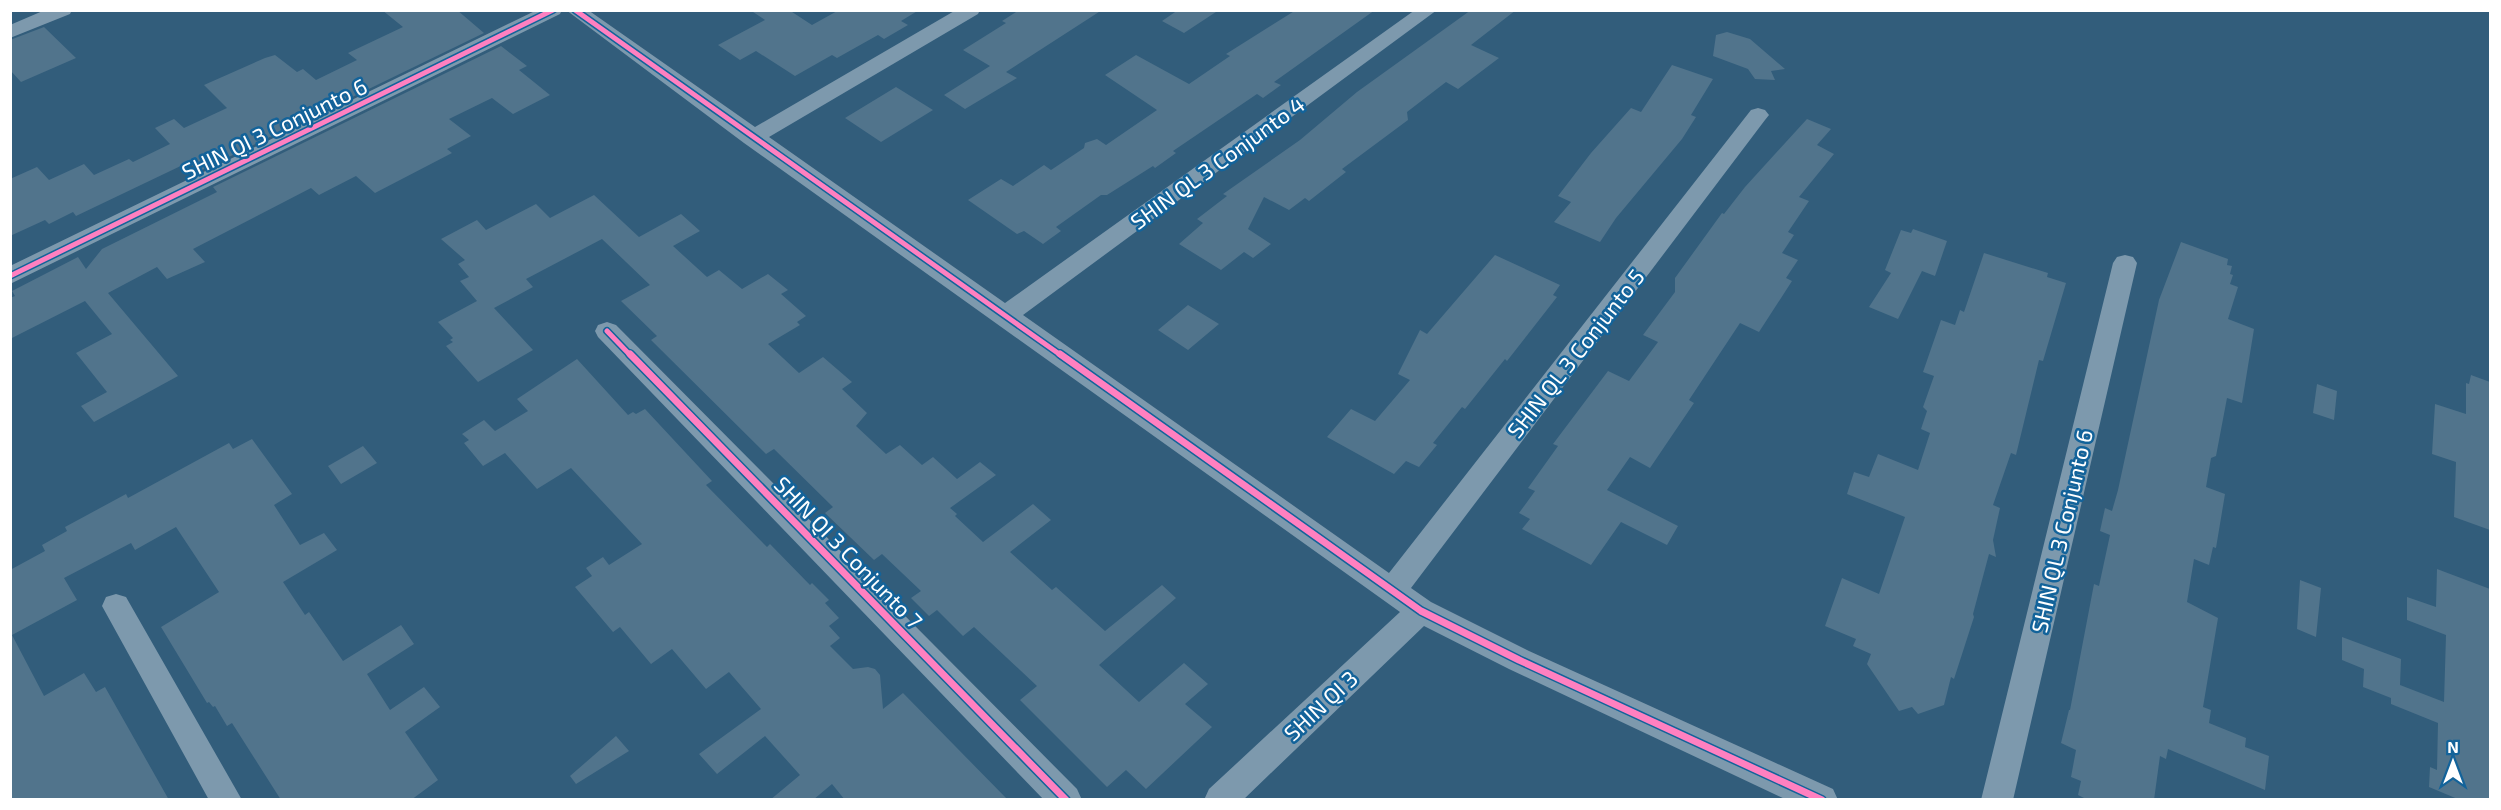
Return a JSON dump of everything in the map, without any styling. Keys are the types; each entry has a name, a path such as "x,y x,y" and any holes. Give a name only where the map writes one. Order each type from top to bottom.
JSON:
{"street":[{"path":"10,32 63,10"},
{"name":"SHIN QI 3 Conjunto 6","path":"10,276 553,10"},
{"path":"575,10 1420,611 1519,660 1822,800"},
{"path":"752,138 971,10"},
{"name":"SHIN QL 3 Conjunto 4","path":"1006,315 1428,10"},
{"name":"SHIN QL 3 Conjunto 5","path":"1392,591 1758,115"},
{"name":"SHIN QL 3 Conjunto 6","path":"1996,800 2125,263"},
{"name":"SHIN QI 3 Conjunto 7","path":"607,331 1066,800"},
{"path":"116,606 226,800"},
{"name":"SHIN QI 3","path":"1220,800 1420,611"}],"building":[{"path":"382,10 457,10 484,33 198,172 189,162 76,216 73,212 49,224 45,220 10,236 10,179 37,167 49,180 84,164 94,175 129,159 133,162 170,144 155,128 174,119 184,128 227,108 204,85 265,58 275,55 297,72 303,69 316,80 357,60 348,53 403,27"},
{"path":"750,10 789,10 812,25 839,10 919,10 901,21 908,25 884,39 878,35 837,58 832,55 795,76 756,51 740,60 718,45 765,20"},
{"path":"1019,10 1102,10 1006,72 1017,78 965,109 944,95 990,66 963,50 1006,23 1002,21"},
{"path":"1178,10 1219,10 1184,33 1162,21"},
{"path":"1296,10 1375,10 1274,82 1281,85 1263,98 1257,94 1173,151 1176,153 1155,168 1153,166 1107,195 1101,195 1056,227 1061,231 1043,244 1024,231 1017,234 968,200 1001,179 1013,186 1044,165 1051,170 1084,148 1085,143 1097,139 1106,145 1157,110 1105,75 1136,55 1189,84 1230,56 1226,54"},
{"path":"1471,10 1516,10 1471,45 1499,58 1458,89 1446,82 1407,112 1408,120 1342,169 1346,172 1309,201 1305,198 1289,210 1264,197 1248,229 1271,244 1253,258 1244,252 1221,270 1179,244 1203,223 1197,219 1227,196 1223,194 1300,140 1357,92"},
{"path":"44,27 76,58 21,82 10,70 10,40"},
{"path":"1727,32 1750,39 1785,69 1771,71 1775,80 1755,79 1748,69 1713,56 1716,35"},
{"path":"501,46 527,66 519,70 550,95 513,114 492,98 449,119 471,136 447,149 452,153 375,193 356,176 319,195 311,188 193,249 205,262 167,279 157,267 108,293 178,376 94,422 81,406 107,392 76,353 112,334 85,301 10,339 10,298 15,296 12,291 78,257 86,269 102,249 217,192 213,187"},
{"path":"1672,65 1713,79 1691,115 1696,117 1682,139 1616,218 1600,242 1554,222 1571,202 1558,196 1591,153 1631,108 1641,112"},
{"path":"896,87 933,110 881,142 845,118"},
{"path":"1807,119 1831,129 1817,145 1834,154 1799,197 1809,201 1788,232 1794,235 1782,253 1798,260 1786,278 1792,281 1759,332 1740,323 1689,400 1694,403 1650,468 1630,457 1607,490 1678,526 1667,545 1621,522 1591,565 1522,529 1530,519 1519,513 1535,491 1528,488 1558,446 1553,444 1608,371 1629,381 1658,342 1643,335 1675,292 1675,278 1722,213 1724,214 1745,187"},
{"path":"594,195 639,237 681,214 700,231 673,246 707,277 719,270 742,289 768,274 788,290 781,294 806,316 797,322 800,325 768,344 799,373 823,357 852,382 842,389 867,413 856,426 886,454 900,445 922,465 933,457 957,479 980,462 996,475 950,508 957,514 955,516 983,542 1033,504 1051,520 1010,552 1052,590 1056,587 1105,631 1162,585 1176,598 1099,665 1139,702 1184,663 1208,684 1185,704 1212,727 1146,789 1126,770 1107,787 1020,700 1037,686 974,627 963,636 937,610 929,616 911,598 921,591 882,554 874,560 825,513 833,507 774,449 766,454 651,340 657,336 621,301 650,285 602,239 526,279 533,287 494,308 533,350 478,382 446,346 453,342 450,340 453,338 438,322 477,301 460,281 469,277 458,264 465,260 441,239 477,220 486,230 536,204 550,218"},
{"path":"1913,229 1947,241 1935,276 1922,271 1898,319 1869,307 1891,273 1885,270 1901,230 1911,233"},
{"path":"2181,242 2228,259 2227,265 2232,266 2230,274 2233,275 2230,284 2238,287 2228,319 2254,329 2242,403 2227,398 2216,456 2211,458 2206,487 2225,494 2216,548 2213,547 2209,565 2194,559 2187,602 2218,618 2203,707 2211,710 2209,723 2246,738 2245,747 2269,756 2265,790 2168,749 2166,759 2160,756 2154,800 2088,800 2078,795 2081,781 2071,777 2076,750 2061,743 2070,710 2094,584 2099,586 2110,535 2100,531 2105,508 2112,511 2159,300"},
{"path":"1984,253 2048,273 2047,277 2066,283 2043,361 2039,360 2016,455 2011,453 1993,505 2000,508 1993,540 1996,557 1989,554 1974,617 1954,679 1951,677 1944,705 1918,714 1912,707 1899,711 1867,664 1871,654 1853,646 1856,639 1825,626 1842,578 1879,594 1905,517 1847,494 1854,472 1869,477 1878,454 1918,470 1930,433 1921,429 1927,411 1923,407 1934,376 1923,372 1941,320 1955,325 1960,310 1964,312"},
{"path":"1495,255 1560,285 1553,295 1557,297 1507,361 1505,359 1465,409 1462,407 1433,443 1437,445 1419,467 1406,461 1394,474 1327,437 1351,409 1375,421 1410,380 1398,374 1420,330 1427,334"},
{"path":"1188,305 1219,324 1188,350 1158,330"},
{"path":"577,359 628,415 645,409 712,481 706,485 767,547 770,544 810,585 812,583 829,600 825,603 839,618 829,626 840,638 830,646 853,669 868,667 875,669 880,675 883,709 903,693 1008,800 845,800 832,784 813,800 770,800 800,775 765,736 717,774 699,754 761,709 729,672 706,689 672,649 651,664 620,627 613,632 575,587 592,576 586,568 603,557 609,565 642,544 571,468 537,489 505,453 483,466 464,443 469,440 462,434 484,420 495,431 528,411 517,399"},
{"path":"2471,375 2490,382 2490,530 2454,517 2456,462 2432,454 2435,404 2466,414 2466,383 2469,384"},
{"path":"2317,384 2337,391 2334,420 2313,413"},
{"path":"252,439 292,494 274,505 300,545 324,533 337,550 283,582 305,615 309,612 343,661 401,625 414,644 367,674 390,710 424,687 440,707 405,732 438,780 411,800 281,800 232,723 227,726 215,706 207,703 161,627 219,592 176,527 135,550 131,543 64,578 77,600 12,635 44,696 84,673 96,692 105,687 169,800 10,800 10,570 45,551 42,545 67,531 65,527 126,494 128,498 229,443 233,449"},
{"path":"363,446 377,463 341,484 328,466"},
{"path":"2437,569 2490,589 2490,800 2460,800 2429,787 2430,767 2437,770 2438,723 2391,704 2391,698 2363,687 2364,669 2342,660 2342,637 2401,659 2400,685 2444,702 2446,635 2407,620 2407,597 2436,607"},
{"path":"2300,580 2321,588 2316,637 2297,629"},
{"path":"616,736 629,751 576,784 570,776"}],"cycle path":[{"path":"10,276 553,10"},
{"path":"575,10 1421,611 1519,660 1822,800"},
{"path":"607,331 1066,800"}]}
